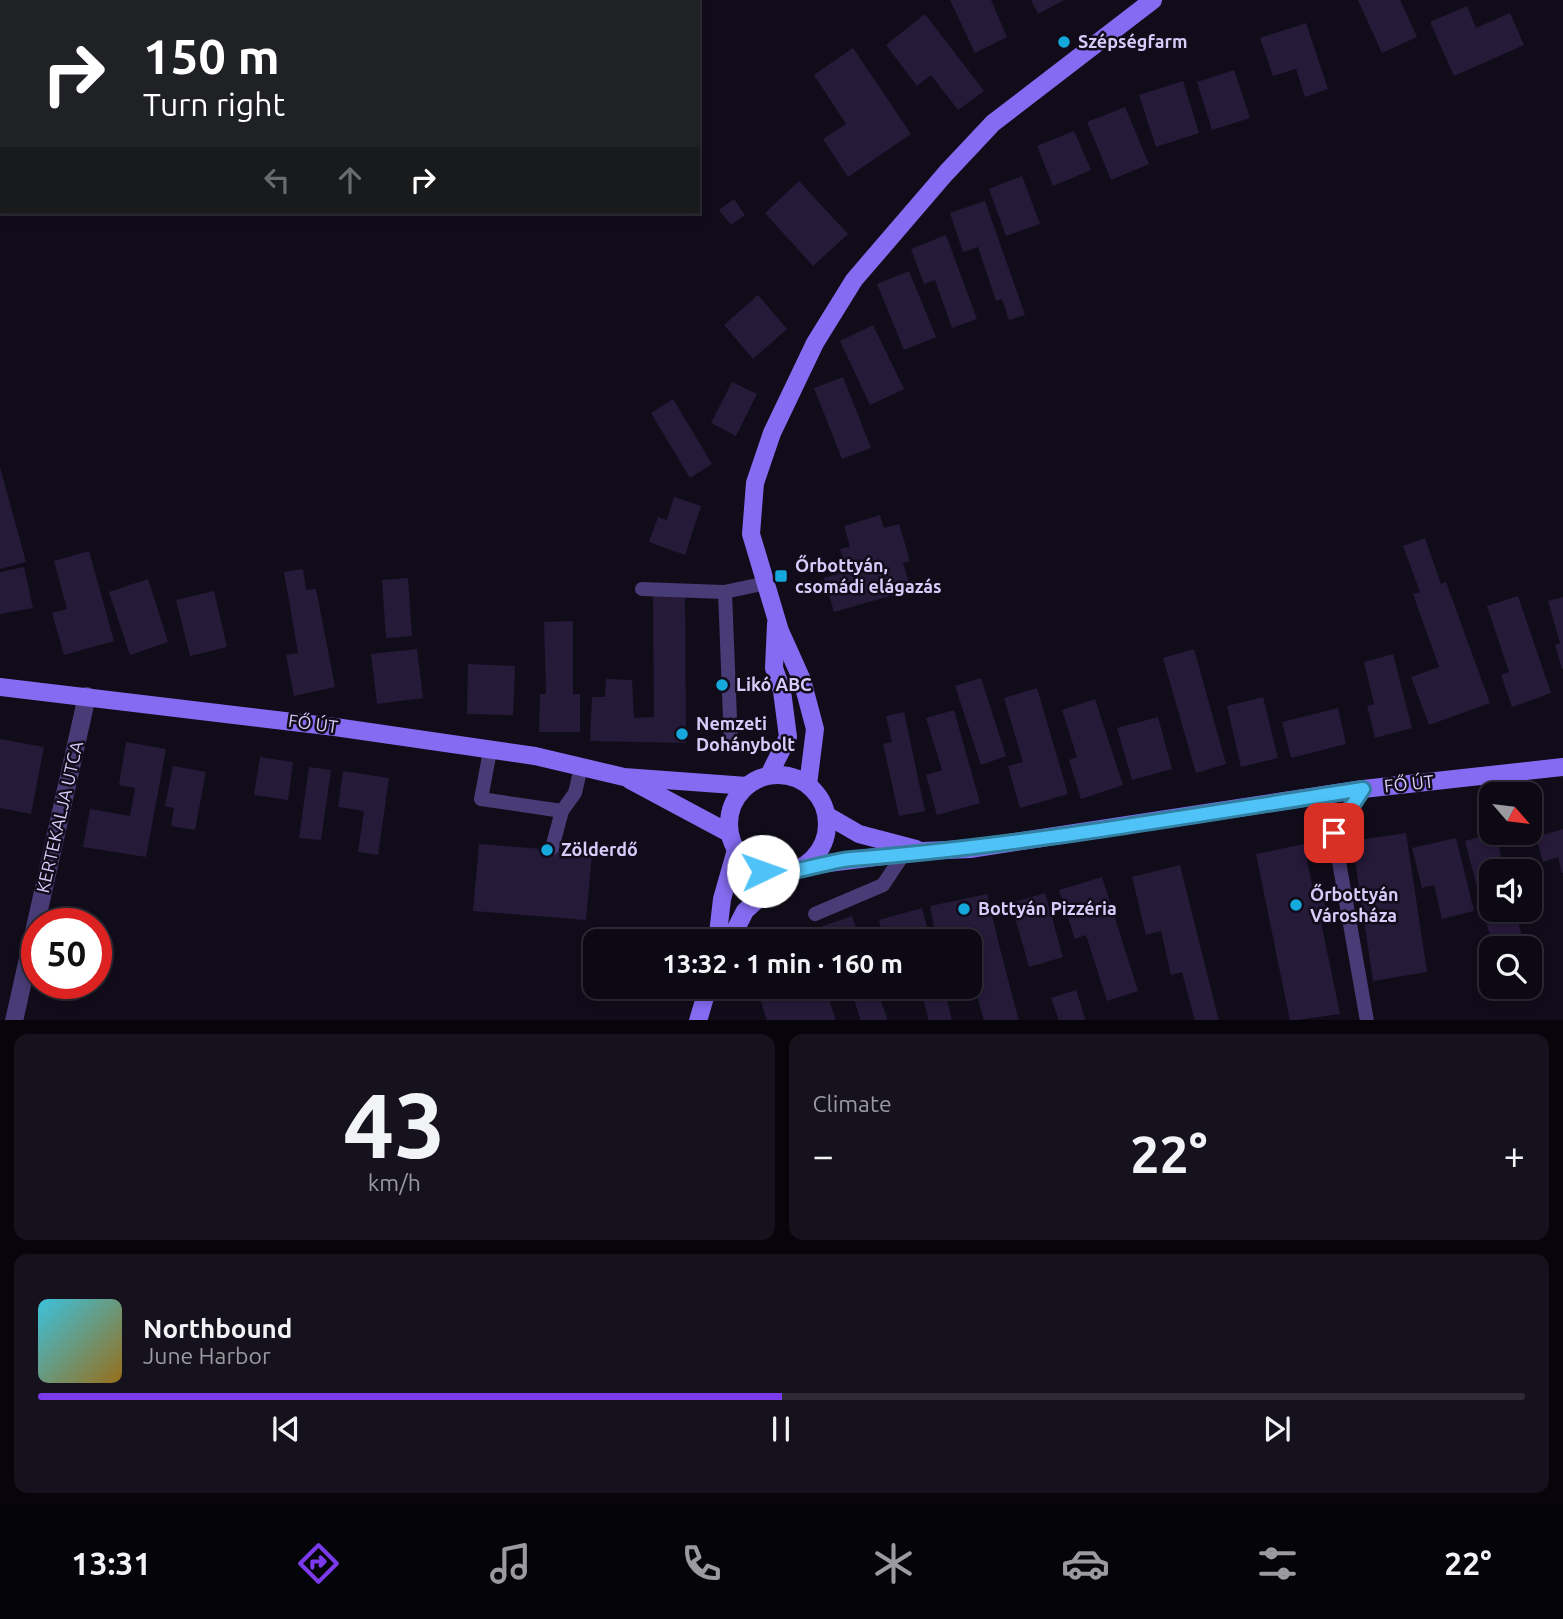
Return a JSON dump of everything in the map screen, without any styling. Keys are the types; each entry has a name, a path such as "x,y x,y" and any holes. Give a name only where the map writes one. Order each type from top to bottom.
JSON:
{"main road":[{"path":"719,929 732,842 730,812 739,793 769,775 793,777 808,785 815,729 802,680 776,617 751,534 755,483 772,433 815,344 854,280 946,173 993,123 1153,0"},
{"path":"769,775 788,737 782,691 774,668 776,617"},
{"name":"FŐ ÚT","path":"0,687 87,695 335,727 535,756 624,777 747,786"},
{"name":"FŐ ÚT","path":"624,777 732,842 743,859 763,871 786,873 805,866 923,851 970,849 1363,789 1563,767"},
{"name":"FŐ ÚT","path":"808,785 817,793 828,816 859,834 923,851"},
{"path":"805,866 814,858 825,840 828,816"},
{"path":"736,929 745,911 786,873"},
{"path":"698,1020 704,999"}],"street":[{"name":"KERTEKALJA UTCA","path":"14,1020 87,695"}],"lane":[{"path":"642,589 725,592 767,583"},
{"path":"725,592 731,744"},
{"path":"490,751 481,799 562,811"},
{"path":"552,848 562,811 575,793 581,767"},
{"path":"1363,789 1334,833 1367,1020"},
{"path":"815,914 883,885 903,855"}],"building":[{"path":"950,0 991,0 1007,37 975,53"},
{"path":"1031,0 1064,0 1038,14"},
{"path":"1358,0 1400,0 1417,37 1382,53"},
{"path":"1467,6 1476,28 1510,13 1524,45 1454,76 1430,22"},
{"path":"925,14 984,91 958,110 931,75 917,86 886,45"},
{"path":"1306,23 1328,89 1305,97 1296,69 1273,76 1260,38"},
{"path":"853,48 911,134 848,177 823,139 846,124 814,75"},
{"path":"1234,70 1250,118 1212,130 1197,82"},
{"path":"1183,81 1199,133 1156,147 1139,95"},
{"path":"1125,107 1149,164 1111,180 1087,122"},
{"path":"1074,131 1091,170 1053,186 1037,146"},
{"path":"1022,176 1040,224 1006,236 989,189"},
{"path":"799,181 848,234 813,266 765,213"},
{"path":"734,199 745,215 731,225 719,210"},
{"path":"985,201 1025,315 1009,320 1002,299 996,301 978,247 963,252 950,213"},
{"path":"946,235 977,319 952,328 935,280 924,284 911,249"},
{"path":"909,271 936,337 904,350 877,284"},
{"path":"758,295 787,329 753,359 724,325"},
{"path":"873,325 904,389 870,405 840,341"},
{"path":"843,377 871,448 842,459 814,388"},
{"path":"732,382 757,394 736,436 711,423"},
{"path":"673,399 712,464 690,478 651,413"},
{"path":"0,467 26,562 0,569"},
{"path":"674,497 701,506 685,555 649,542 658,517 667,520"},
{"path":"880,515 884,528 899,524 910,561 903,563 911,590 834,612 824,578 847,571 840,549 850,547 844,526"},
{"path":"1425,538 1441,584 1446,582 1490,703 1429,725 1411,677 1439,667 1413,594 1420,592 1403,546"},
{"path":"89,551 114,641 64,655 52,613 67,609 54,561"},
{"path":"24,567 33,608 0,614 0,572"},
{"path":"303,569 306,590 316,589 335,687 294,696 286,655 298,653 284,572"},
{"path":"408,578 412,636 386,638 382,580"},
{"path":"148,579 168,642 130,655 109,592"},
{"path":"214,591 227,647 190,656 176,600"},
{"path":"653,595 685,595 686,743 590,741 592,697 605,697 606,679 632,680 634,718 654,717"},
{"path":"1518,596 1551,693 1512,707 1501,675 1509,672 1487,606"},
{"path":"1563,597 1562,669 1555,645 1560,643 1548,601"},
{"path":"573,621 573,694 580,694 580,732 539,732 540,694 546,694 544,622"},
{"path":"417,649 423,698 377,704 371,654"},
{"path":"1194,649 1226,764 1196,773 1163,658"},
{"path":"1393,654 1412,728 1375,738 1367,706 1374,704 1364,662"},
{"path":"468,664 515,666 513,715 467,714"},
{"path":"981,678 1006,756 981,765 955,686"},
{"path":"1037,688 1068,794 1020,808 1008,766 1023,762 1004,698"},
{"path":"1263,697 1278,758 1241,767 1227,706"},
{"path":"1095,699 1123,785 1081,799 1069,760 1077,757 1062,710"},
{"path":"1338,708 1346,744 1291,758 1282,722"},
{"path":"954,710 980,803 937,815 926,775 942,770 926,718"},
{"path":"904,712 925,811 899,816 883,744 892,742 886,716"},
{"path":"1158,717 1172,769 1132,780 1117,728"},
{"path":"0,739 44,747 31,814 0,808"},
{"path":"126,742 166,749 146,857 83,847 90,809 130,816 135,788 119,785"},
{"path":"260,757 293,762 288,800 254,795"},
{"path":"173,766 206,772 195,830 171,826 174,808 165,806"},
{"path":"309,767 331,770 321,840 299,838"},
{"path":"343,771 389,778 378,855 358,852 364,811 338,807"},
{"path":"1563,829 1563,873 1558,857 1543,862 1538,845 1542,845 1542,835"},
{"path":"1406,833 1427,972 1373,981 1352,841"},
{"path":"1479,837 1479,845 1498,845 1502,859 1479,859 1479,894 1465,841"},
{"path":"1456,838 1474,911 1442,919 1434,885 1422,888 1412,848"},
{"path":"479,844 592,853 586,920 473,911"},
{"path":"1304,844 1312,885 1320,883 1328,920 1321,922 1340,1014 1290,1020 1256,854"},
{"path":"1180,865 1219,1020 1195,1020 1182,972 1171,975 1161,931 1146,935 1132,877"},
{"path":"1102,877 1138,991 1107,1001 1086,935 1075,939 1059,890"},
{"path":"1045,893 1063,957 1029,967 1011,903"},
{"path":"987,894 1019,1020 984,1020 978,999 982,999 982,929 934,929 930,906"},
{"path":"922,908 928,929 881,929 879,920"},
{"path":"852,916 856,929 815,929"},
{"path":"1486,922 1518,922 1522,936 1490,936"},
{"path":"1076,990 1086,1020 1059,1020 1051,998"},
{"path":"760,999 829,999 836,1020 767,1020"},
{"path":"854,999 880,999 888,1020 861,1020"},
{"path":"923,999 947,999 952,1020 929,1020"}],"place":[{"name":"Szépségfarm","path":"1064,42"},
{"name":"Őrbottyán, csomádi elágazás","path":"781,576"},
{"name":"Likó ABC","path":"722,685"},
{"name":"Nemzeti Dohánybolt","path":"682,734"},
{"name":"Zölderdő","path":"547,850"},
{"name":"Őrbottyán Városháza","path":"1296,905"},
{"name":"Bottyán Pizzéria","path":"964,909"}],"route":[{"path":"763,871 786,873 835,860 970,849 1363,789 1334,833"}]}
